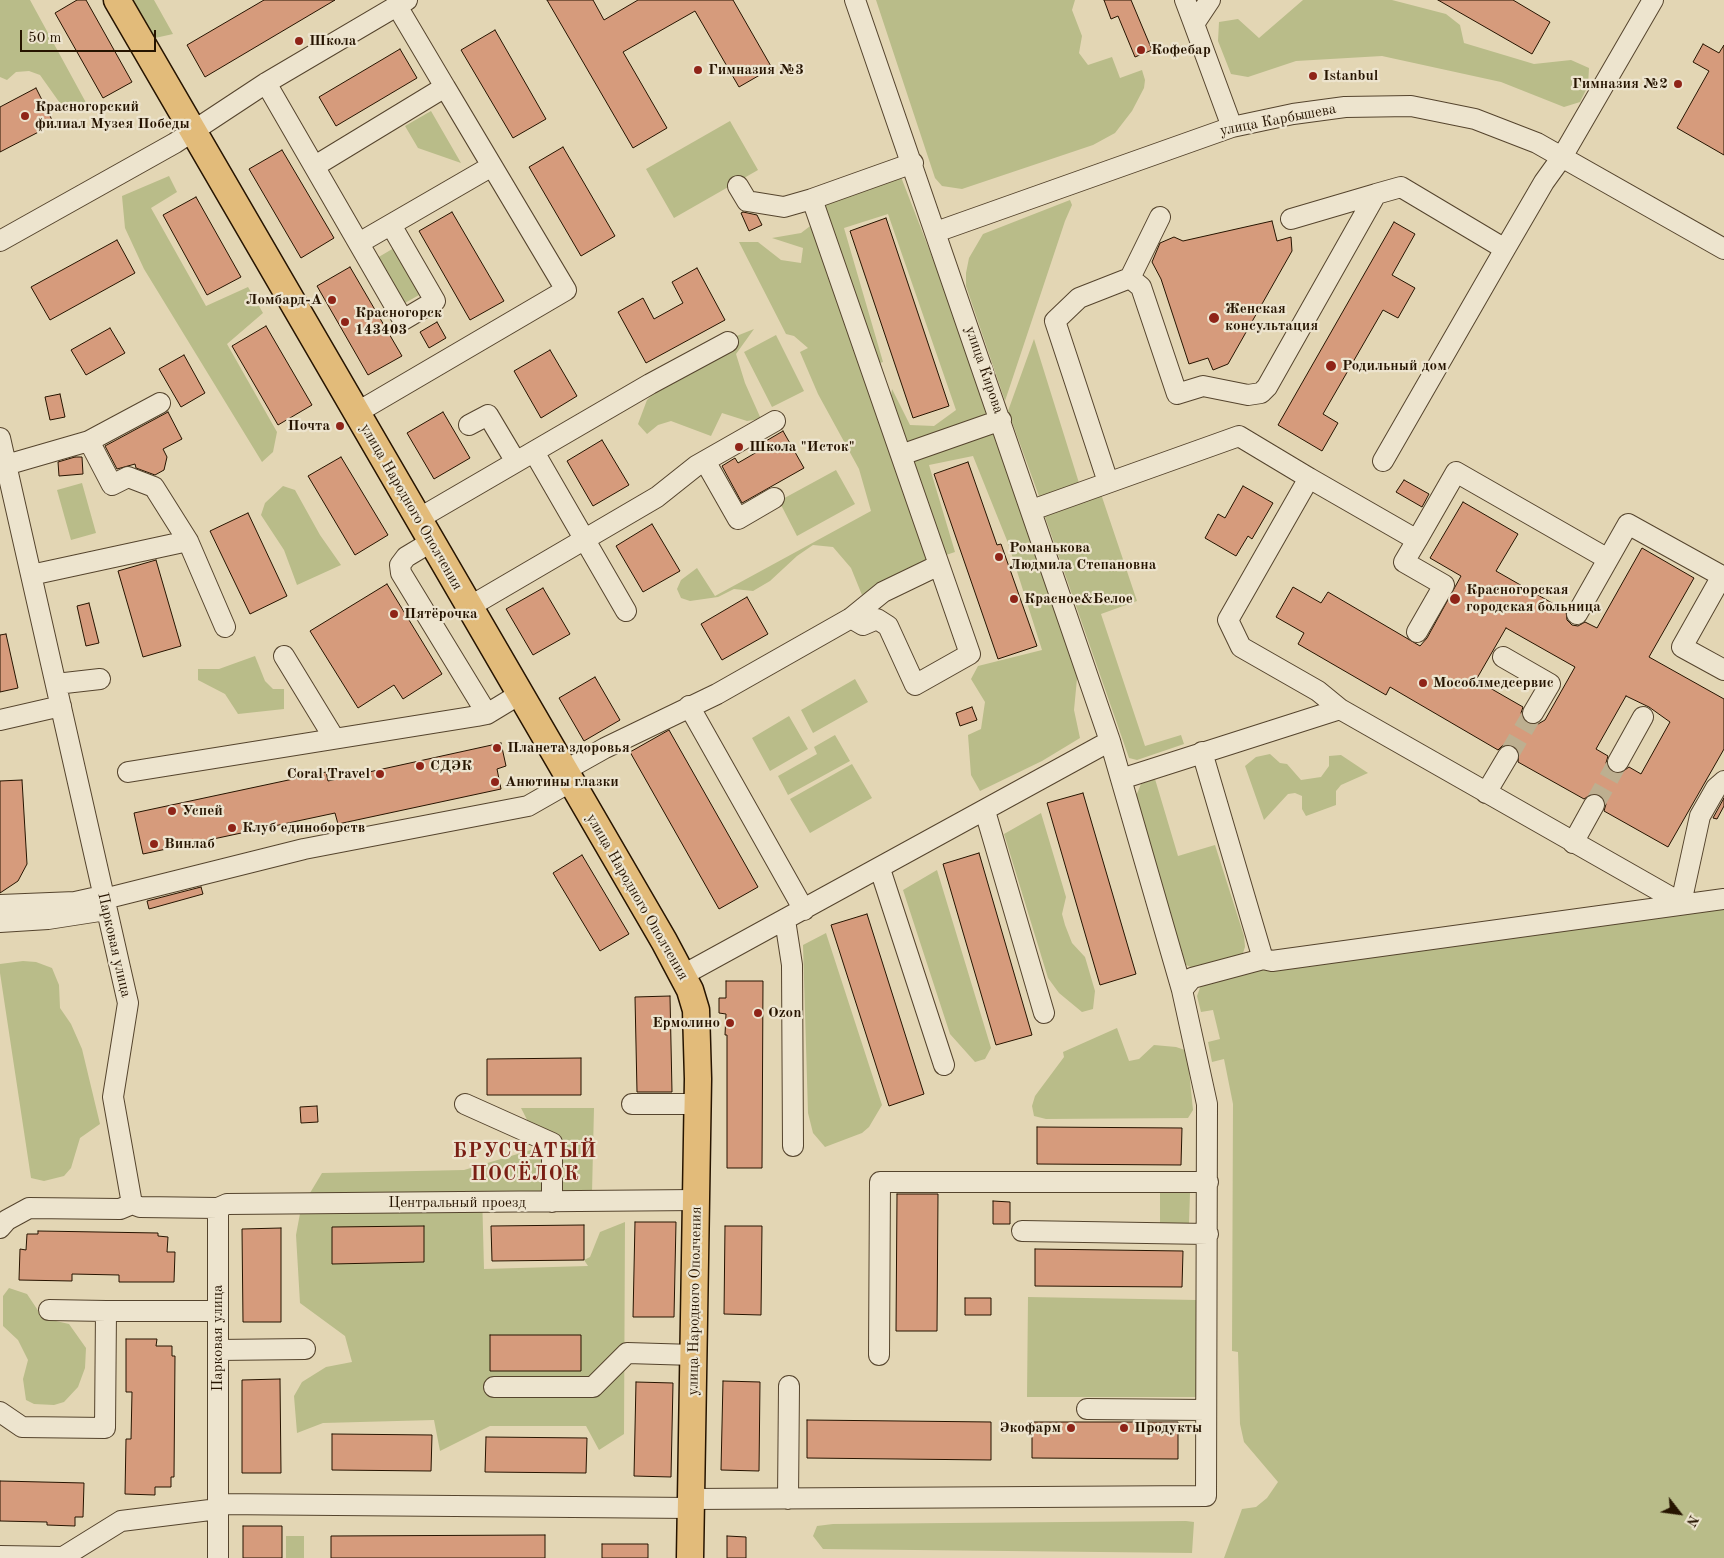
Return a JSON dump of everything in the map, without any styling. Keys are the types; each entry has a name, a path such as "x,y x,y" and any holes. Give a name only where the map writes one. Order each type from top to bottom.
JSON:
{"main road":[{"name":"улица Народного Ополчения","path":"117,0 683,975 696,1010 698,1104 690,1558"}],"street":[{"name":"улица Кирова","path":"788,1499 1206,1496 1207,1104 1182,990 1110,741 855,0"},
{"path":"1184,0 1232,127"},
{"path":"1194,24 1210,0"},
{"path":"1383,461 1544,182 1562,157 1653,0"},
{"path":"0,241 175,143 266,83 402,3 446,87 566,290 356,413"},
{"path":"266,83 403,320 435,301 391,225"},
{"path":"315,166 446,87"},
{"name":"улица Карбышева","path":"936,232 1232,127 1294,114 1345,107 1411,106 1475,118 1537,143 1724,249"},
{"path":"738,186 747,201 784,207 913,164"},
{"path":"359,243 492,166"},
{"path":"1291,219 1400,187 1505,249"},
{"path":"1130,278 1141,287 1177,394 1203,386 1248,395 1262,393 1376,194"},
{"path":"812,199 970,654 915,685 888,626 877,619 863,625 851,618"},
{"path":"1108,482 1055,320 1079,298 1130,278 1160,217"},
{"path":"418,519 728,342"},
{"path":"4,467 89,441 160,403"},
{"path":"469,425 488,414 516,462"},
{"path":"901,455 1001,420"},
{"path":"470,607 657,497 705,461 775,421"},
{"path":"1032,510 1239,436 1417,540"},
{"name":"Парковая улица","path":"0,438 4,467 31,575 128,1003 113,1097 132,1204"},
{"path":"89,441 112,486 128,477 154,486 188,541 224,627"},
{"path":"534,452 626,612"},
{"path":"705,461 738,519 774,498"},
{"path":"1417,632 1444,585 1404,562 1456,472 1608,559"},
{"path":"1309,478 1228,620 1241,646 1318,692 1340,709 1680,903"},
{"path":"1577,614 1628,524 1722,576 1682,647 1724,670"},
{"path":"31,575 188,541"},
{"path":"431,542 406,557 400,565 401,573 487,714"},
{"path":"0,922 48,919 105,905 304,849 528,806 567,777 689,706 717,694 851,618 883,592 939,565"},
{"path":"284,656 334,738"},
{"path":"1502,657 1550,684 1533,713"},
{"path":"56,684 100,679"},
{"path":"128,772 487,714 520,694"},
{"path":"0,720 60,706"},
{"path":"689,706 804,910"},
{"path":"1121,778 1340,709"},
{"path":"1618,762 1644,717"},
{"path":"683,975 1110,741"},
{"path":"1202,752 1263,959"},
{"path":"1486,793 1508,756"},
{"path":"1680,903 1700,816 1716,788 1724,781"},
{"path":"1573,843 1594,805"},
{"path":"985,811 1044,1013"},
{"path":"880,868 944,1064"},
{"path":"1182,990 1192,978 1263,959 1272,961 1680,903 1721,895"},
{"path":"0,905 75,902 105,905 147,902"},
{"path":"786,920 792,965 792,1146"},
{"path":"465,1104 552,1143 552,1202"},
{"path":"632,1104 698,1104"},
{"path":"879,1355 880,1182 1208,1182"},
{"name":"Центральный проезд","path":"218,1208 227,1204 696,1200"},
{"path":"0,1228 7,1220 29,1208 120,1209 132,1204 140,1208 218,1208"},
{"name":"Парковая улица","path":"218,1208 218,1558"},
{"path":"1022,1231 1208,1234"},
{"path":"49,1310 218,1311"},
{"path":"0,1412 22,1428 105,1428 106,1311"},
{"path":"218,1350 305,1349"},
{"path":"494,1387 592,1387 627,1353 694,1355"},
{"path":"0,1556 63,1557 121,1521 218,1506 691,1504 788,1499 789,1386"},
{"path":"1087,1409 1206,1410"}],"green space":[{"path":"0,0 30,0 90,110 67,113 40,75 29,71 16,72 7,80 0,77"},
{"path":"133,0 154,0 173,34 155,38"},
{"path":"876,0 1075,0 1072,10 1082,36 1079,53 1088,65 1112,57 1120,78 1142,70 1145,80 1144,88 1132,111 1115,133 1093,145 962,189 942,186 935,178"},
{"path":"1303,0 1392,0 1446,14 1460,25 1464,43 1534,64 1571,60 1589,68 1588,86 1580,102 1564,107 1501,82 1382,56 1296,61 1248,77 1231,74 1218,41 1219,22 1238,19 1259,38"},
{"path":"431,111 461,163 418,148 405,126"},
{"path":"730,121 758,170 674,218 646,169"},
{"path":"879,164 901,177 989,403 1078,668 1074,710 1080,738 1042,761 980,791 971,775 968,735 981,729 985,702 971,679 978,666 1042,650 1008,543 973,456 929,465 955,552 940,557 890,404 892,389 910,425 934,426 956,410 888,214 844,228 883,362 866,367 930,562 862,595 851,568 833,547 813,545 797,556 770,581 753,591 734,589 718,597 690,601 681,598 677,589 681,580 697,568 715,596 871,511 859,469 818,394 800,352 808,348 794,336 786,334 739,242 758,242 781,260 801,263 803,248 772,238 801,233 826,214 820,190"},
{"path":"169,176 177,192 151,208 206,306 248,287 263,313 227,344 277,432 273,452 262,462 144,269 125,228 122,196"},
{"path":"1070,200 1072,205 1005,401 966,286 969,258 983,234"},
{"path":"394,248 421,294 403,304 377,258"},
{"path":"754,329 736,354 745,383 761,419 747,421 722,413 711,436 671,421 658,425 647,434 638,424 647,400 666,381 734,337"},
{"path":"776,335 804,391 772,407 744,352"},
{"path":"1034,339 1079,483 1040,499 1008,411"},
{"path":"836,470 855,504 797,536 779,501"},
{"path":"82,483 96,533 71,540 57,490"},
{"path":"283,486 295,490 320,535 341,565 297,585 284,550 261,515 265,503"},
{"path":"1101,494 1137,601 1101,614 1145,746 1181,735 1184,744 1137,760 1129,758 1044,514"},
{"path":"255,656 265,681 273,689 284,689 284,709 238,714 225,694 198,680 198,669 219,669"},
{"path":"855,679 868,702 813,733 801,710"},
{"path":"789,716 808,749 770,771 752,738"},
{"path":"835,735 850,761 788,795 778,776 817,754 814,747"},
{"path":"1270,754 1280,763 1287,764 1301,780 1321,777 1329,766 1329,756 1341,755 1368,773 1341,785 1336,791 1336,805 1306,816 1302,809 1302,796 1295,793 1288,794 1264,820 1245,766 1256,757"},
{"path":"852,764 872,798 810,833 790,799"},
{"path":"1155,779 1178,856 1215,845 1244,936 1245,947 1242,956 1195,969 1184,964 1136,796 1141,784"},
{"path":"1041,813 1066,897 1062,914 1065,925 1072,943 1085,957 1095,991 1093,1009 1082,1012 1059,993 1048,978 1004,834"},
{"path":"937,870 991,1048 985,1059 975,1062 950,1034 903,890"},
{"path":"1724,909 1724,1558 1224,1558 1242,1509 1256,1507 1267,1498 1278,1482 1244,1442 1240,1424 1238,1352 1232,1351 1233,1104 1224,1059 1212,1062 1208,1042 1220,1039 1213,1010 1201,1012 1197,996 1201,985 1259,970"},
{"path":"826,933 882,1105 869,1127 862,1133 825,1147 813,1133 808,1113 803,945"},
{"path":"23,961 36,962 52,968 59,985 60,1008 71,1024 82,1049 100,1124 80,1138 71,1168 64,1176 44,1181 31,1178 0,973 0,964"},
{"path":"1117,1028 1129,1061 1139,1059 1154,1045 1176,1047 1185,1050 1188,1060 1193,1110 1188,1118 1046,1119 1034,1116 1032,1106 1035,1096 1064,1057 1063,1052"},
{"path":"521,1108 594,1108 592,1193 482,1192 484,1269 588,1266 584,1260 590,1257 600,1232 625,1222 624,1434 599,1450 586,1426 490,1426 440,1451 434,1420 323,1423 297,1433 294,1396 302,1382 326,1367 352,1362 345,1336 300,1303 296,1235 301,1208 322,1173 464,1170 541,1147","holes":["423,1226 424,1262 332,1264 332,1228","581,1335 581,1371 490,1371"]},
{"path":"1160,1192 1190,1193 1189,1223 1160,1223"},
{"path":"9,1288 27,1294 43,1318 69,1324 86,1348 85,1368 78,1387 64,1402 54,1405 34,1404 26,1400 23,1379 28,1360 18,1340 3,1326 3,1296"},
{"path":"1028,1297 1197,1300 1198,1397 1027,1397"},
{"path":"1194,1522 1192,1553 823,1549 813,1536 817,1526 833,1524"},
{"path":"286,1536 304,1536 304,1558 286,1558"}],"building":[{"path":"77,0 86,0 132,82 103,98 55,13"},
{"path":"264,0 335,0 205,77 187,45"},
{"path":"547,0 593,0 604,20 638,0 733,0 772,68 739,87 695,11 623,52 667,128 633,148"},
{"path":"1104,0 1131,0 1152,50 1135,57 1118,16 1111,19"},
{"path":"1438,0 1513,0 1550,22 1532,54"},
{"path":"495,30 546,119 513,138 461,50"},
{"path":"1703,44 1719,53 1724,45 1724,155 1677,128 1709,71 1693,62"},
{"path":"400,49 417,78 336,126 319,97"},
{"name":"Красногорский филиал Музея Победы","path":"36,88 54,124 0,152 0,107"},
{"path":"563,147 615,236 581,256 529,167"},
{"path":"282,150 334,238 301,258 249,169"},
{"path":"196,197 241,277 207,295 163,215"},
{"path":"452,212 504,301 470,320 419,231"},
{"path":"741,213 757,215 762,225 749,231"},
{"path":"886,218 949,406 913,418 850,231"},
{"name":"Женская консультация","path":"1272,221 1277,241 1291,237 1292,251 1228,364 1213,370 1208,358 1189,364 1161,279 1152,262 1160,243 1174,237 1183,241"},
{"name":"Родильный дом","path":"1394,222 1415,234 1392,275 1415,288 1398,318 1383,310 1323,414 1338,423 1322,451 1278,425"},
{"path":"117,240 135,273 50,320 31,287"},
{"path":"350,267 402,356 368,375 317,286"},
{"path":"697,268 725,320 646,363 618,312 643,298 654,319 683,303 672,282"},
{"path":"437,322 446,338 429,348 420,332"},
{"path":"266,326 312,405 278,425 232,346"},
{"path":"110,328 125,353 86,375 71,350"},
{"path":"550,350 577,396 541,418 514,371"},
{"path":"184,355 205,393 181,407 159,369"},
{"path":"60,394 65,417 50,420 45,397"},
{"path":"168,412 182,439 163,449 167,457 164,470 155,475 136,468 135,464 117,469 105,446"},
{"path":"443,412 470,458 434,479 407,433"},
{"path":"783,431 804,468 742,503 722,466 735,458 738,463 769,445 766,441"},
{"path":"602,440 629,485 593,506 567,461"},
{"path":"82,457 83,474 59,476 58,462"},
{"path":"341,457 388,535 355,555 308,476"},
{"path":"968,462 997,545 1001,544 1037,646 998,659 934,474"},
{"path":"1404,480 1429,494 1422,507 1396,492"},
{"path":"1243,486 1273,503 1252,539 1248,536 1236,556 1205,538 1218,514 1225,518"},
{"path":"1463,502 1518,534 1496,571 1566,611 1567,620 1572,625 1578,626 1585,622 1597,628 1642,548 1694,578 1649,657 1724,699 1724,749 1668,847 1604,811 1606,804 1600,795 1593,793 1584,799 1518,762 1519,751 1514,746 1503,745 1498,750 1390,687 1386,695 1298,644 1304,633 1276,617 1293,587 1321,603 1328,592 1420,646 1427,638 1461,576 1430,558","holes":["1506,628 1575,667 1545,720 1538,724 1527,723 1521,713 1523,707 1476,680","1626,696 1649,707 1670,722 1641,774 1629,767 1619,774 1612,772 1606,763 1608,756 1596,749"]},
{"path":"248,513 287,596 250,614 210,531"},
{"path":"652,524 680,571 643,592 616,546"},
{"path":"156,560 181,646 143,657 118,571"},
{"path":"387,584 442,674 403,699 394,685 358,708 310,631"},
{"path":"543,588 570,634 533,655 506,609"},
{"path":"747,597 768,634 722,660 701,624"},
{"path":"89,603 99,643 86,646 77,606"},
{"path":"6,634 18,688 0,692 0,635"},
{"path":"595,677 620,720 584,741 559,698"},
{"path":"972,707 977,720 960,726 956,713"},
{"path":"669,730 758,887 719,909 630,752"},
{"path":"501,743 506,766 497,769 501,789 338,824 335,813 143,854 134,813 326,772 328,781"},
{"path":"22,780 27,864 18,881 0,893 0,781"},
{"path":"1083,793 1136,974 1100,985 1047,803"},
{"path":"1724,798 1724,806 1717,819 1713,818"},
{"path":"979,853 1032,1035 996,1045 943,864"},
{"path":"582,855 629,934 600,951 553,873"},
{"path":"201,887 203,894 149,909 147,901"},
{"path":"867,914 924,1094 889,1106 831,925"},
{"path":"726,981 763,981 762,1168 727,1168 726,1014 719,1013 719,998 726,998"},
{"path":"670,996 672,1092 637,1092 635,997"},
{"path":"581,1058 581,1095 487,1095 487,1059"},
{"path":"317,1106 318,1122 301,1123 300,1107"},
{"path":"1037,1127 1182,1128 1181,1165 1037,1164"},
{"path":"897,1194 938,1194 937,1331 896,1331"},
{"path":"993,1201 1010,1202 1010,1224 993,1224"},
{"path":"635,1222 676,1222 674,1317 633,1317"},
{"path":"584,1225 584,1260 492,1261 491,1226"},
{"path":"424,1226 424,1262 332,1264 332,1227"},
{"path":"725,1226 762,1226 761,1315 724,1314"},
{"path":"281,1228 281,1322 243,1322 242,1229"},
{"path":"38,1231 158,1233 158,1236 168,1237 167,1252 175,1252 174,1282 119,1282 119,1275 72,1274 72,1281 19,1280 20,1249 26,1250 27,1234 38,1234"},
{"path":"1035,1249 1183,1251 1182,1287 1035,1286"},
{"path":"965,1298 991,1298 991,1315 965,1315"},
{"path":"490,1335 581,1335 581,1371 490,1371"},
{"path":"126,1339 157,1339 156,1346 172,1346 172,1356 175,1356 174,1477 171,1477 171,1487 155,1487 155,1495 125,1494 126,1439 131,1439 132,1392 126,1392"},
{"path":"280,1379 281,1473 242,1473 242,1380"},
{"path":"723,1381 760,1382 759,1471 721,1470"},
{"path":"636,1382 673,1383 671,1477 634,1476"},
{"path":"807,1420 991,1422 991,1460 807,1458"},
{"path":"1032,1422 1178,1422 1178,1459 1032,1458"},
{"path":"332,1434 432,1435 431,1471 332,1470"},
{"path":"486,1437 587,1438 586,1473 485,1472"},
{"path":"0,1481 84,1483 83,1517 75,1517 75,1526 47,1525 47,1522 0,1521"},
{"path":"243,1526 282,1526 282,1558 243,1558"},
{"path":"545,1535 545,1558 331,1558 331,1536"},
{"path":"727,1536 746,1537 746,1558 727,1558"},
{"path":"602,1544 648,1544 648,1558 602,1558"}],"tunnel":[{"path":"1508,756 1533,713"},
{"path":"1594,805 1618,762"}],"place":[{"name":"Школа","path":"299,41"},
{"name":"Кофебар","path":"1141,50"},
{"name":"Гимназия №3","path":"698,70"},
{"name":"Istanbul","path":"1313,76"},
{"name":"Гимназия №2","path":"1678,84"},
{"name":"Красногорский филиал Музея Победы","path":"25,116"},
{"name":"Ломбард-А","path":"332,300"},
{"name":"Женская консультация","path":"1214,318"},
{"name":"Красногорск 143403","path":"345,322"},
{"name":"Родильный дом","path":"1331,366"},
{"name":"Почта","path":"340,426"},
{"name":"Школа \"Исток\"","path":"739,447"},
{"name":"Романькова Людмила Степановна","path":"999,557"},
{"name":"Красное&Белое","path":"1014,599"},
{"name":"Красногорская городская больница","path":"1455,599"},
{"name":"Пятёрочка","path":"394,614"},
{"name":"Мособлмедсервис","path":"1423,683"},
{"name":"Планета здоровья","path":"497,748"},
{"name":"СДЭК","path":"420,766"},
{"name":"Coral Travel","path":"380,774"},
{"name":"Анютины глазки","path":"495,782"},
{"name":"Успей","path":"172,811"},
{"name":"Клуб единоборств","path":"232,828"},
{"name":"Винлаб","path":"154,844"},
{"name":"Ozon","path":"758,1013"},
{"name":"Ермолино","path":"730,1023"},
{"name":"Экофарм","path":"1071,1428"},
{"name":"Продукты","path":"1124,1428"}],"district":[{"name":"БРУСЧАТЫЙ ПОСЁЛОК","path":"525,1164"}]}
